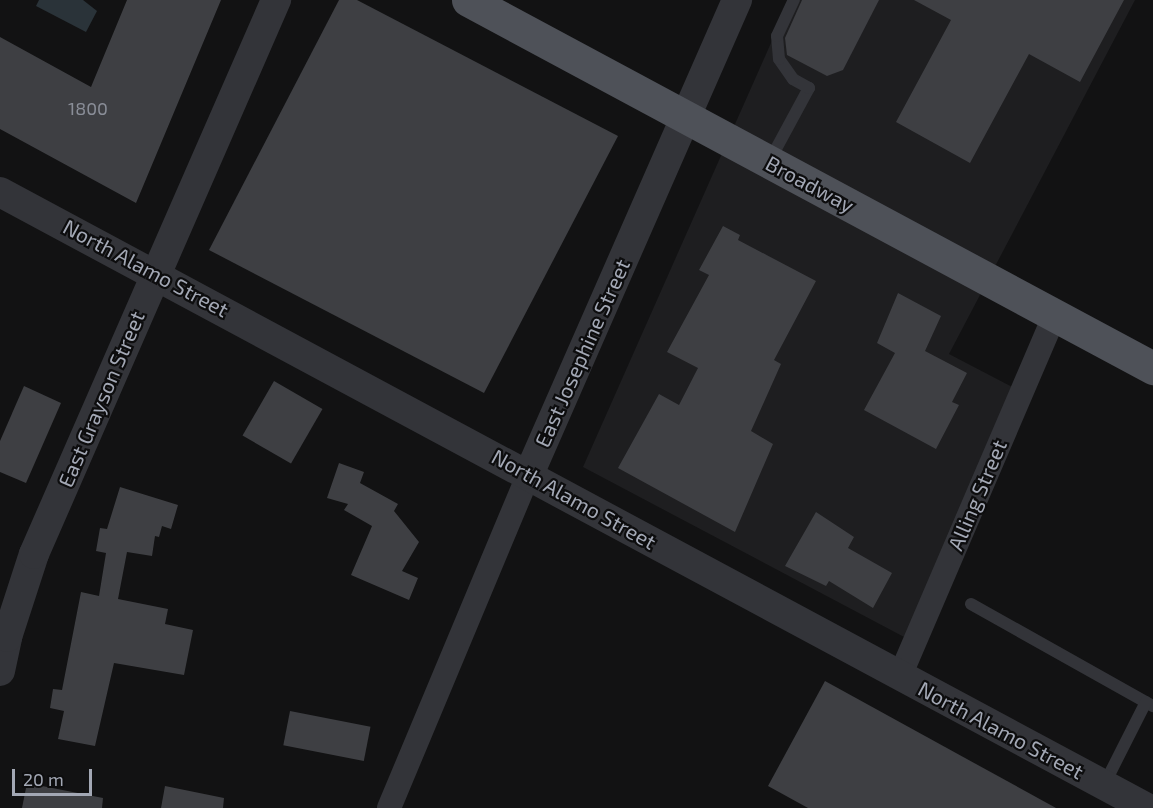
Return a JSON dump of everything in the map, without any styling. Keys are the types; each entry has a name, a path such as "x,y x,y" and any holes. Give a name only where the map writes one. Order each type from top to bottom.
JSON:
{"main road":[{"name":"Broadway","path":"468,0 1153,368"}],"street":[{"name":"East Grayson Street","path":"0,671 7,637 34,554 276,0"},
{"name":"East Josephine Street","path":"389,808 529,474 737,0"},
{"name":"North Alamo Street","path":"0,192 156,273 1147,808"},
{"name":"Alling Street","path":"900,676 1055,315"}],"lane":[{"path":"768,162 809,88 793,79 779,59 777,36 794,0"},
{"path":"971,604 1149,704 1104,785"}],"shaded area":[{"path":"39,0 83,0 97,11 86,32 36,6"},
{"path":"790,0 1135,0 949,354 1018,390 906,638 583,467"}],"building":[{"path":"127,0 221,0 136,203 0,129 0,37 91,87"},
{"path":"339,0 357,0 618,136 484,393 209,250"},
{"path":"802,0 879,0 843,70 827,76 787,55 785,38"},
{"path":"914,0 1124,0 1080,82 1029,54 970,163 896,122 951,20"},
{"path":"723,226 740,235 738,240 816,281 774,360 781,364 751,431 773,444 735,532 618,468 659,394 679,405 698,368 667,352 709,275 699,270"},
{"path":"898,293 941,316 925,351 967,373 952,402 959,405 936,449 864,410 895,353 877,343"},
{"path":"274,381 322,409 291,464 242,436"},
{"path":"24,386 61,403 26,483 0,472 0,441"},
{"path":"339,463 364,472 360,483 398,504 394,511 419,542 402,571 418,578 409,600 351,575 372,526 344,510 348,504 327,498"},
{"path":"120,487 178,505 171,529 162,526 159,537 155,536 152,556 127,552 118,599 168,609 165,624 193,630 184,675 114,663 95,746 58,739 64,711 50,708 53,689 62,690 81,592 99,596 106,553 96,551 100,528 107,529"},
{"path":"816,512 854,537 848,548 892,573 873,608 829,581 826,586 785,566"},
{"path":"825,681 1056,808 808,808 768,786"},
{"path":"290,711 370,727 364,761 283,745"},
{"path":"27,783 103,798 102,808 22,808"},
{"path":"165,786 224,798 223,808 161,808"}]}
